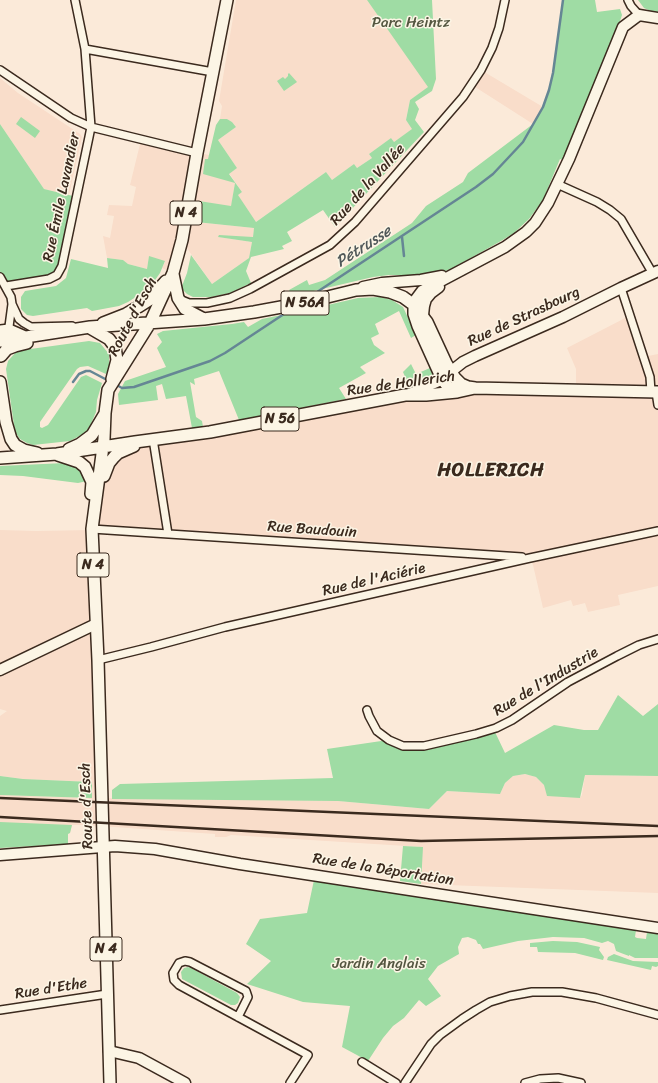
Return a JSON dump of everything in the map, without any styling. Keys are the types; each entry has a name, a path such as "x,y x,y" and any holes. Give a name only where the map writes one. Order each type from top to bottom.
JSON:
{"main road":[{"name":"Route d'Esch","path":"110,1083 98,660 92,529 103,447 108,390 115,376 150,323 173,273 182,240 197,153 227,0"},
{"path":"458,392 448,387 442,379 418,326 414,314 416,299 422,291 505,247 526,232 535,223 548,203 569,159 623,28 639,15 658,18"},
{"path":"356,290 369,285 382,283 435,278 472,265"},
{"path":"424,315 424,306 430,293 472,265"},
{"name":"Rue de Strasbourg","path":"405,395 442,379 464,362 475,356 563,317 656,272"},
{"path":"173,273 178,298 185,309 204,319"},
{"name":"N 4","path":"90,327 126,314 149,300 173,273"},
{"name":"N 56A","path":"4,335 204,319 304,303 356,290 373,289 390,292 403,297 414,305 424,315 455,378 461,384 475,388"},
{"name":"N 4","path":"90,327 109,339 115,346 117,360 115,376"},
{"name":"N 56A","path":"0,358 7,349 15,346 56,338 90,327"},
{"path":"0,358 4,335"},
{"path":"0,382 9,435 13,443 24,450 58,454"},
{"name":"Rue de Hollerich","path":"103,447 235,428 405,395 426,396 458,392 475,388 655,392"},
{"name":"N 56","path":"58,454 86,440 98,426 105,413"},
{"name":"Route d'Esch","path":"92,529 104,477 109,463 118,453 127,448 153,439"},
{"name":"N 56","path":"0,458 58,454 103,447"},
{"name":"N 4","path":"58,454 79,462 89,472 92,482 92,529"},
{"path":"0,670 96,624"},
{"name":"Rue de la Déportation","path":"0,855 127,846 155,849 240,864 658,928"},
{"path":"109,1051 139,1058 185,1083"}],"street":[{"name":"Rue Émile Lavandier","path":"6,286 49,279 57,275 62,266 90,138 85,49 75,0"},
{"name":"Rue de la Vallée","path":"178,298 189,303 207,303 230,298 250,289 330,245 355,222 463,97 481,70 492,48 499,28 505,0"},
{"path":"628,0 639,15"},
{"path":"85,49 213,72"},
{"path":"0,70 71,118 90,127 197,153"},
{"path":"557,184 598,202 621,219 656,272"},
{"path":"0,277 10,294 12,304 28,332"},
{"path":"621,288 658,405"},
{"path":"4,335 12,304"},
{"path":"153,439 168,534"},
{"name":"Rue Baudouin","path":"92,529 530,558"},
{"name":"Rue de l'Aciérie","path":"98,660 225,627 658,530"},
{"name":"Rue de l'Industrie","path":"368,710 369,716 377,731 389,740 403,746 424,746 476,734 496,728 512,720 568,682 639,645 658,639"},
{"path":"238,1017 248,997 246,991 190,962 185,961 179,963 173,973 174,980 179,985 308,1055 290,1083"},
{"path":"405,1083 431,1044 440,1036 476,1010 490,1002 510,996 532,992 562,992 596,998 658,1015"},
{"name":"Rue d'Ethe","path":"0,1010 107,994"},
{"path":"362,1062 396,1083"},
{"path":"525,1083 540,1079 558,1078 581,1083"}],"shaded area":[{"path":"236,0 367,0 429,87 410,100 406,120 413,129 394,142 391,138 369,154 372,158 357,168 354,164 332,180 326,172 256,222 237,195 242,192 229,173 237,168 218,140 236,127 227,119 220,119 222,106 219,101"},
{"path":"481,70 543,107 533,124 472,85"},
{"path":"0,78 18,93 80,134 82,137 69,195 44,189 0,124"},
{"path":"141,140 209,155 208,160 206,159 235,183 231,207 199,201 196,222 254,228 253,237 219,237 252,242 249,258 212,284 182,241 173,273 162,268 165,262 149,257 147,269 128,264 123,260 107,258 103,236 110,238 114,216 107,215 109,205 132,206 136,187 130,185"},
{"path":"631,315 643,357 658,354 658,586 618,595 620,605 588,612 585,603 573,606 571,600 543,608 530,558 92,529 104,477 109,463 153,439 457,392 576,390 576,369 567,348"},
{"path":"0,530 92,530 102,798 338,801 429,809 447,791 500,794 505,783 513,776 525,774 536,777 544,785 580,798 582,795 585,775 658,776 658,893 421,884 422,847 231,835 226,837 215,837 215,834 85,825 72,825 70,833 0,835 0,795 92,798 92,782 23,779 0,776 0,716 7,711 0,709"}],"green space":[{"name":"Parc Heintz","path":"367,0 432,0 436,79 432,91 415,102 419,109 415,120 424,132 335,227 323,210 287,232 292,241 282,246 284,249 251,257 246,271 251,283 230,293 211,297 193,297 187,294 183,290 182,286 191,255 212,284 249,258 252,242 218,237 219,235 253,237 254,228 196,222 199,201 231,206 235,183 203,174 205,159 208,159 216,125 220,119 227,119 236,127 218,140 237,168 229,174 242,192 238,195 256,222 326,172 332,180 354,164 357,168 372,158 369,154 391,138 394,142 412,129 406,120 410,100 428,87"},
{"path":"563,0 595,0 597,12 620,9 622,15 615,36 563,160 560,159 543,200 529,219 514,233 501,241 451,269 442,272 419,275 389,275 373,277 292,296 289,290 307,280 309,285 325,280 412,223 426,206 463,182 468,173 533,124 543,107 549,90 553,73"},
{"path":"638,0 658,0 658,12 644,8"},
{"path":"289,73 297,82 284,91 277,81 283,77 285,79"},
{"path":"21,117 40,131 35,138 16,124"},
{"path":"0,124 44,189 77,197 57,275 6,286 0,277"},
{"path":"149,256 165,261 160,273 153,283 142,293 119,306 92,311 87,308 33,316 27,315 21,309 21,297 25,291 56,286 66,278 71,259 108,268 107,258 123,260 128,264 147,269"},
{"path":"380,297 392,300 403,307 416,335 411,338 399,311 375,324 379,334 371,338 374,345 385,353 360,367 366,373 339,388 346,399 239,420 219,371 194,379 195,385 190,382 196,417 202,421 203,427 192,428 186,396 166,399 162,384 156,386 158,400 119,405 118,394 125,381 166,367 157,348 162,342 157,334 163,331 244,322 248,327 262,319 358,298"},
{"path":"89,341 100,343 109,354 109,367 106,374 88,366 77,369 40,422 40,427 42,428 48,425 81,377 86,375 102,383 97,400 96,412 90,426 85,433 70,441 33,445 20,439 15,432 6,369 8,361 16,352 23,350"},
{"path":"411,364 416,374 430,368 433,376 432,378 419,384 409,386 403,372"},
{"path":"65,463 76,466 82,472 87,481 78,483 23,476 0,475 0,466"},
{"path":"618,695 643,716 658,704 658,776 585,775 580,798 547,796 544,785 536,777 525,774 513,776 505,783 500,794 447,791 429,809 338,801 112,799 112,790 120,784 333,778 327,749 388,740 403,746 495,732 505,753 554,725 584,730 598,730"},
{"path":"0,776 23,779 92,782 92,798 0,795"},
{"path":"0,822 72,825 70,833 68,834 68,844 0,848"},
{"path":"403,846 423,847 421,884 400,881"},
{"name":"Jardin Anglais","path":"314,880 636,930 635,937 637,938 646,939 647,932 658,934 658,958 635,958 616,951 614,944 608,941 602,943 584,938 553,937 518,941 483,949 476,940 468,937 462,938 458,947 459,954 438,966 428,979 441,996 426,1006 419,1000 404,1018 393,1026 368,1061 342,1047 350,1006 303,1002 247,984 271,961 246,944 260,919 307,913"},
{"path":"553,941 577,942 600,947 599,950 604,957 603,960 575,953 538,952 537,947 530,947 530,943"},
{"path":"614,954 633,961 658,962 658,966 652,966 651,970 607,960 608,957"},
{"path":"188,967 237,993 240,997 238,1003 231,1005 182,979 181,972 184,968"}],"waterway":[{"name":"Pétrusse","path":"311,296 476,187 493,174 523,142 543,107 549,90 553,73 563,0"},
{"path":"402,237 404,256"},
{"name":"Pétrusse","path":"115,384 122,388 134,387 210,361 225,353 290,310"},
{"name":"Pétrusse","path":"73,382 79,374 86,371 90,371 109,381"}],"railway":[{"path":"0,798 658,826"},
{"path":"0,817 421,841 658,836"}],"district":[{"name":"HOLLERICH","path":"491,471"}]}
